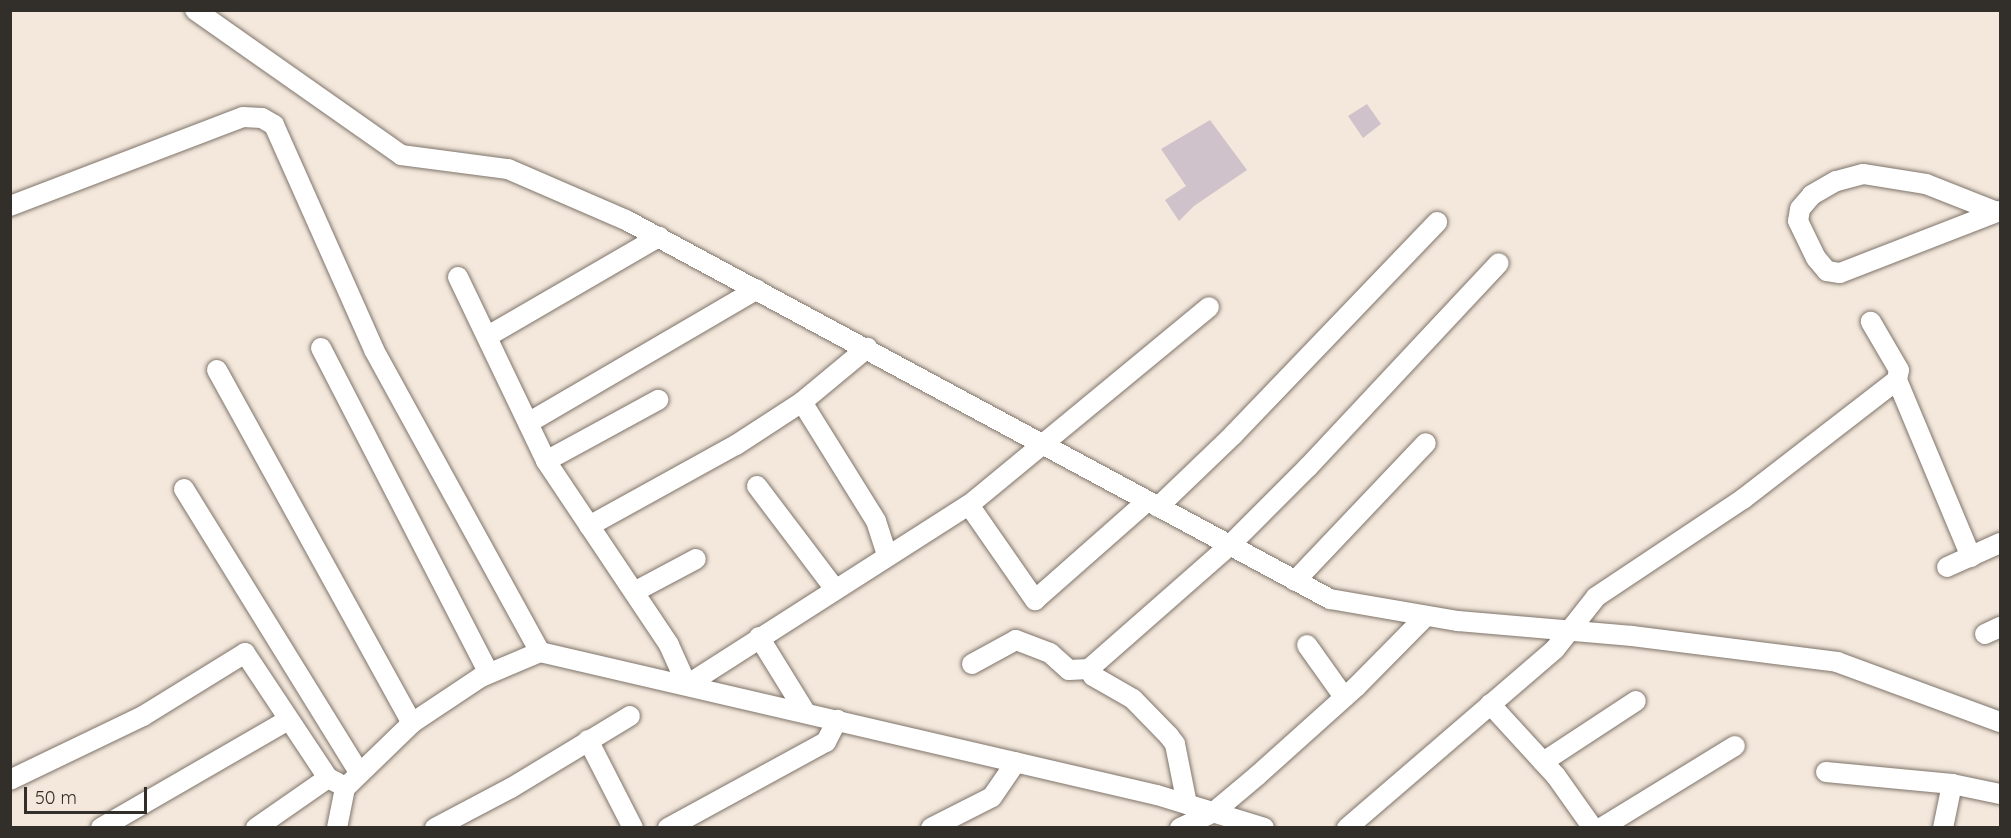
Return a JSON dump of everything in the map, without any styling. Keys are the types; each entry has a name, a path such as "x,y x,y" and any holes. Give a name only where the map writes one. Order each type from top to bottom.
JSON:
{"street":[{"path":"195,10 401,155 468,162 522,174 659,237 1330,599 1425,617 1570,630 1837,662 1998,717"},
{"path":"10,206 243,117 262,118 274,125 374,350 540,652"},
{"path":"1863,174 1926,184 1999,211 1840,273 1827,271 1816,258 1798,221 1800,210 1812,195 1836,181 1863,174"},
{"path":"969,506 1035,600 1233,435 1437,222"},
{"path":"489,336 659,237"},
{"path":"972,664 1016,640 1050,653 1069,670 1089,669 1228,546 1308,468 1499,263"},
{"path":"459,277 489,336 546,461 681,665 687,685"},
{"path":"528,423 757,289"},
{"path":"687,685 887,555 921,538 969,506 1209,307"},
{"path":"1871,322 1899,370 1897,380 1971,556"},
{"path":"321,348 489,673"},
{"path":"589,526 736,445 802,402 867,348"},
{"path":"217,370 412,723"},
{"path":"1347,828 1555,649 1596,597 1743,499 1897,380"},
{"path":"546,461 658,400"},
{"path":"802,402 876,521 887,555"},
{"path":"1296,580 1426,443"},
{"path":"757,486 835,589"},
{"path":"184,489 359,772"},
{"path":"1947,567 2001,543"},
{"path":"634,591 696,559"},
{"path":"1180,828 1214,812 1344,697 1425,617"},
{"path":"759,637 806,713"},
{"path":"1307,645 1344,697"},
{"path":"343,825 345,788 412,723 489,673 540,652 1016,762 1187,804 1264,828"},
{"path":"10,780 143,716 245,653 328,778 345,788"},
{"path":"1089,669 1093,676 1133,699 1169,736 1174,744 1187,804"},
{"path":"1543,762 1636,701"},
{"path":"1490,704 1543,762 1593,828"},
{"path":"435,828 511,788 630,716"},
{"path":"101,828 288,720"},
{"path":"668,828 826,742 837,720"},
{"path":"588,740 633,828"},
{"path":"1601,828 1735,746"},
{"path":"931,828 992,797 1016,762"},
{"path":"1826,772 1952,784 2001,794"},
{"path":"256,828 328,778"},
{"path":"1943,828 1952,784"}],"building":[{"path":"1367,104 1381,124 1363,138 1348,116"},
{"path":"1210,120 1247,170 1194,206 1179,221 1165,200 1186,186 1161,149"}]}
